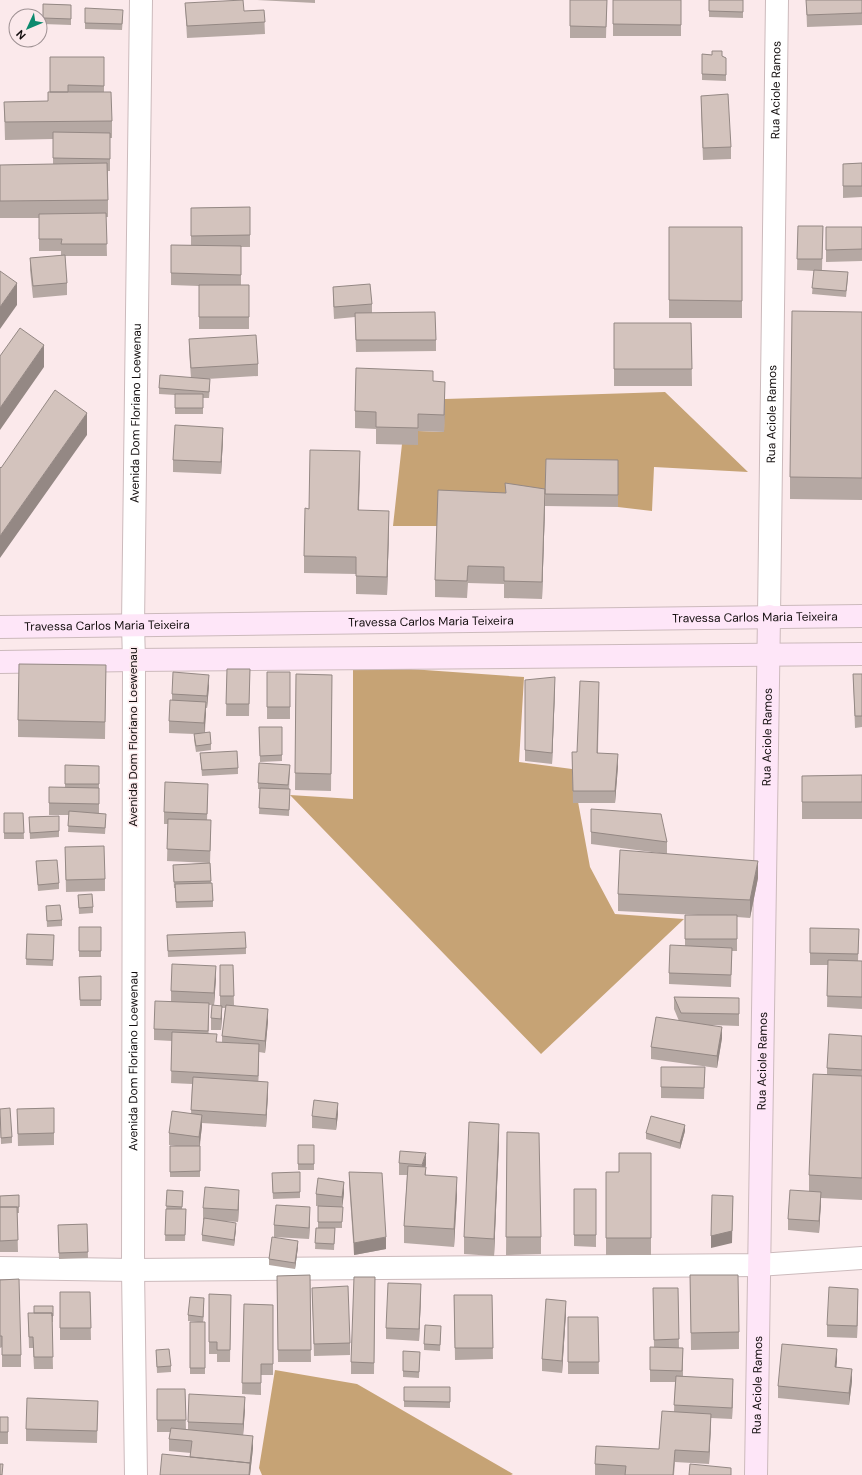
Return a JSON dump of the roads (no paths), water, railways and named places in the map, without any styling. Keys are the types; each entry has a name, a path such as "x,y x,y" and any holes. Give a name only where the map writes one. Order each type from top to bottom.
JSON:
{"main road":[{"name":"Rua Aciole Ramos","path":"756,1475 769,616"},
{"name":"Travessa Carlos Maria Teixeira","path":"0,627 862,616"},
{"path":"0,662 862,654"}],"street":[{"name":"Avenida Dom Floriano Loewenau","path":"136,1475 133,1270 133,625 140,0"},
{"name":"Rua Aciole Ramos","path":"769,616 778,0"},
{"path":"0,1268 133,1270 760,1265 862,1258"}]}
